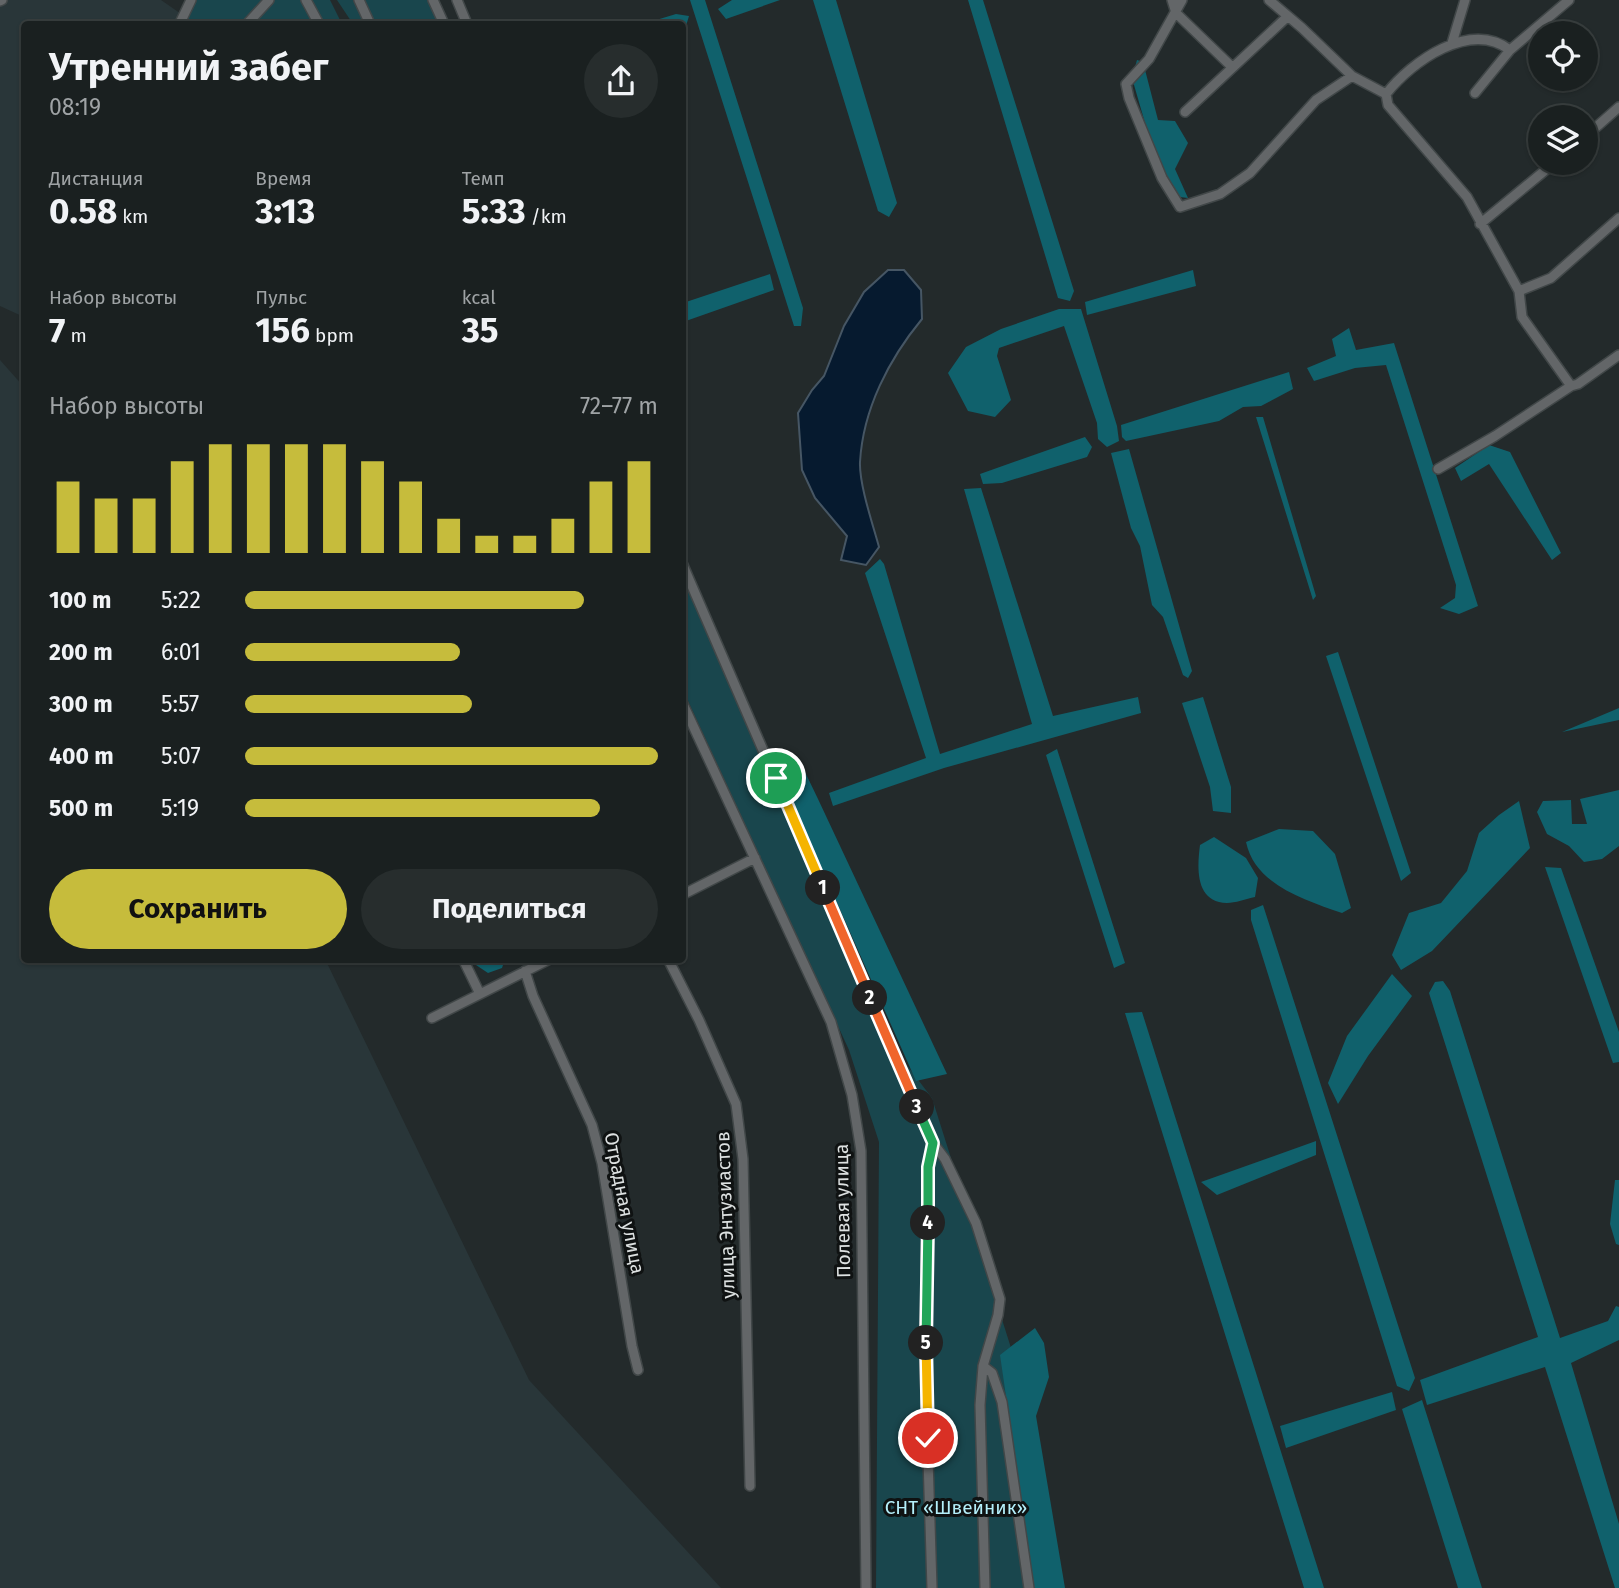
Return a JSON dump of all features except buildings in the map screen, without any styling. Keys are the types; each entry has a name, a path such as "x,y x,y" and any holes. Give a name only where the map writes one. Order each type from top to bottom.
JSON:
{"street":[{"path":"181,21 191,0"},
{"path":"250,21 269,0"},
{"path":"306,0 317,21"},
{"path":"359,0 369,21"},
{"path":"433,0 443,21"},
{"path":"457,0 466,21"},
{"path":"1172,0 1176,13 1231,66"},
{"path":"1182,0 1149,58 1126,85 1162,178 1180,207 1220,194 1250,173 1316,100 1352,76"},
{"path":"1269,0 1352,76 1386,94"},
{"path":"1452,43 1465,0"},
{"path":"1475,93 1510,50 1569,0"},
{"path":"1185,112 1231,66 1288,16"},
{"path":"1510,50 1500,43 1484,38 1452,43 1402,74 1386,94 1388,105 1467,197 1518,291 1522,317 1571,386"},
{"path":"1598,125 1619,107"},
{"path":"1480,224 1539,175"},
{"path":"1518,291 1551,278 1619,218"},
{"path":"1438,469 1578,384 1619,355"},
{"path":"686,572 933,1143 945,1159 976,1223 1000,1299 983,1366 980,1405 985,1588"},
{"name":"Полевая улица","path":"686,711 831,1022 852,1095 860,1151 866,1588"},
{"path":"686,893 755,858"},
{"path":"465,963 480,994"},
{"path":"432,1018 542,963"},
{"name":"улица Энтузиастов","path":"670,963 699,1020 737,1111 743,1159 750,1486"},
{"name":"Отрадная улица","path":"525,971 533,996 592,1125 602,1163 638,1370"},
{"path":"932,1588 925,1361 928,1167 933,1143"},
{"path":"983,1366 992,1373 1002,1402 1029,1588"}],"shaded area":[{"path":"0,0 161,0 187,18 186,21 21,21 21,316 0,306"},
{"path":"690,0 705,0 803,308 801,326 794,326"},
{"path":"732,0 780,0 726,19 718,9"},
{"path":"813,0 836,0 897,203 889,217 878,211"},
{"path":"968,0 983,0 1074,291 1070,301 1058,298"},
{"path":"676,14 689,16 686,26 686,21 653,21"},
{"path":"1137,60 1143,62 1158,120 1175,121 1188,143 1175,169 1188,198 1172,196 1165,192 1132,78"},
{"path":"888,270 904,270 921,290 922,319 889,368 866,423 860,471 879,547 866,565 841,560 847,536 815,498 802,470 798,413 824,376 844,326 864,292"},
{"path":"1193,270 1196,286 1087,315 1085,302"},
{"path":"770,274 774,290 686,321 686,302"},
{"path":"1059,309 1081,309 1117,426 1119,441 1107,447 1098,439 1097,423 1064,326 999,348 997,356 1011,400 995,417 968,411 948,373 966,347 1001,329"},
{"path":"1349,328 1356,350 1394,343 1478,606 1459,614 1440,608 1455,598 1456,585 1386,365 1355,368 1314,381 1307,368 1336,356 1332,339"},
{"path":"0,360 21,384 21,963 327,963 529,1380 721,1588 0,1588"},
{"path":"1289,372 1293,389 1261,406 1243,407 1219,421 1126,441 1122,437 1121,425"},
{"path":"1256,417 1263,417 1316,596 1313,600"},
{"path":"1085,437 1092,447 1087,457 1002,483 983,484 980,474"},
{"path":"1489,445 1510,452 1561,553 1552,560 1489,464 1461,481 1455,468"},
{"path":"1129,449 1192,671 1188,678 1183,675 1163,617 1152,605 1140,546 1131,528 1111,453"},
{"path":"981,488 1053,716 1138,697 1141,713 944,768 833,806 829,793 926,758 865,573 880,559 884,564 940,754 1032,724 964,489"},
{"path":"1338,652 1411,873 1401,881 1326,656"},
{"path":"1203,697 1231,787 1231,813 1213,811 1210,787 1182,703"},
{"path":"1619,708 1619,720 1562,732"},
{"path":"1057,749 1125,963 1114,968 1046,755"},
{"path":"805,772 947,1074 916,1081 783,781"},
{"path":"1619,790 1619,846 1602,859 1584,862 1569,846 1547,834 1537,812 1543,801 1571,800 1572,824 1587,824 1580,799"},
{"path":"1519,801 1530,848 1432,951 1401,970 1392,955 1409,913 1441,903 1467,871 1479,833"},
{"path":"1279,829 1313,831 1335,854 1351,908 1342,913 1298,896 1271,880 1260,869 1251,857 1246,842"},
{"path":"1214,837 1246,858 1258,878 1255,897 1227,903 1209,897 1204,890 1198,864 1200,845"},
{"path":"1545,867 1561,868 1619,1032 1619,1062 1613,1063"},
{"path":"1263,905 1415,1378 1409,1391 1397,1386 1251,920 1251,910"},
{"path":"475,963 504,963 502,968 488,973"},
{"path":"1392,974 1412,996 1368,1056 1338,1104 1328,1083 1347,1036"},
{"path":"1443,981 1450,991 1560,1338 1608,1321 1616,1306 1619,1307 1619,1340 1571,1363 1619,1524 1619,1588 1615,1588 1545,1367 1427,1405 1420,1380 1538,1337 1429,993 1435,982"},
{"path":"1142,1012 1324,1588 1304,1588 1125,1013"},
{"path":"1316,1141 1316,1155 1217,1195 1201,1182"},
{"path":"1615,1180 1619,1180 1619,1245 1616,1244 1610,1224"},
{"path":"1035,1328 1044,1343 1049,1377 1036,1416 1065,1588 1034,1588 1000,1355"},
{"path":"1392,1392 1396,1410 1286,1448 1280,1426"},
{"path":"1422,1400 1482,1588 1458,1588 1402,1409"}],"green space":[{"path":"195,0 330,0 340,21 185,21"},
{"path":"337,0 353,0 363,21 351,21"},
{"path":"363,0 435,0 444,21 374,21"},
{"name":"СНТ «Швейник»","path":"686,575 893,1047 932,1098 1018,1370 1048,1588 876,1588 879,1142 849,1050 686,697"}],"route":[{"path":"776,778 933,1143 928,1167 925,1361 928,1438"}]}
